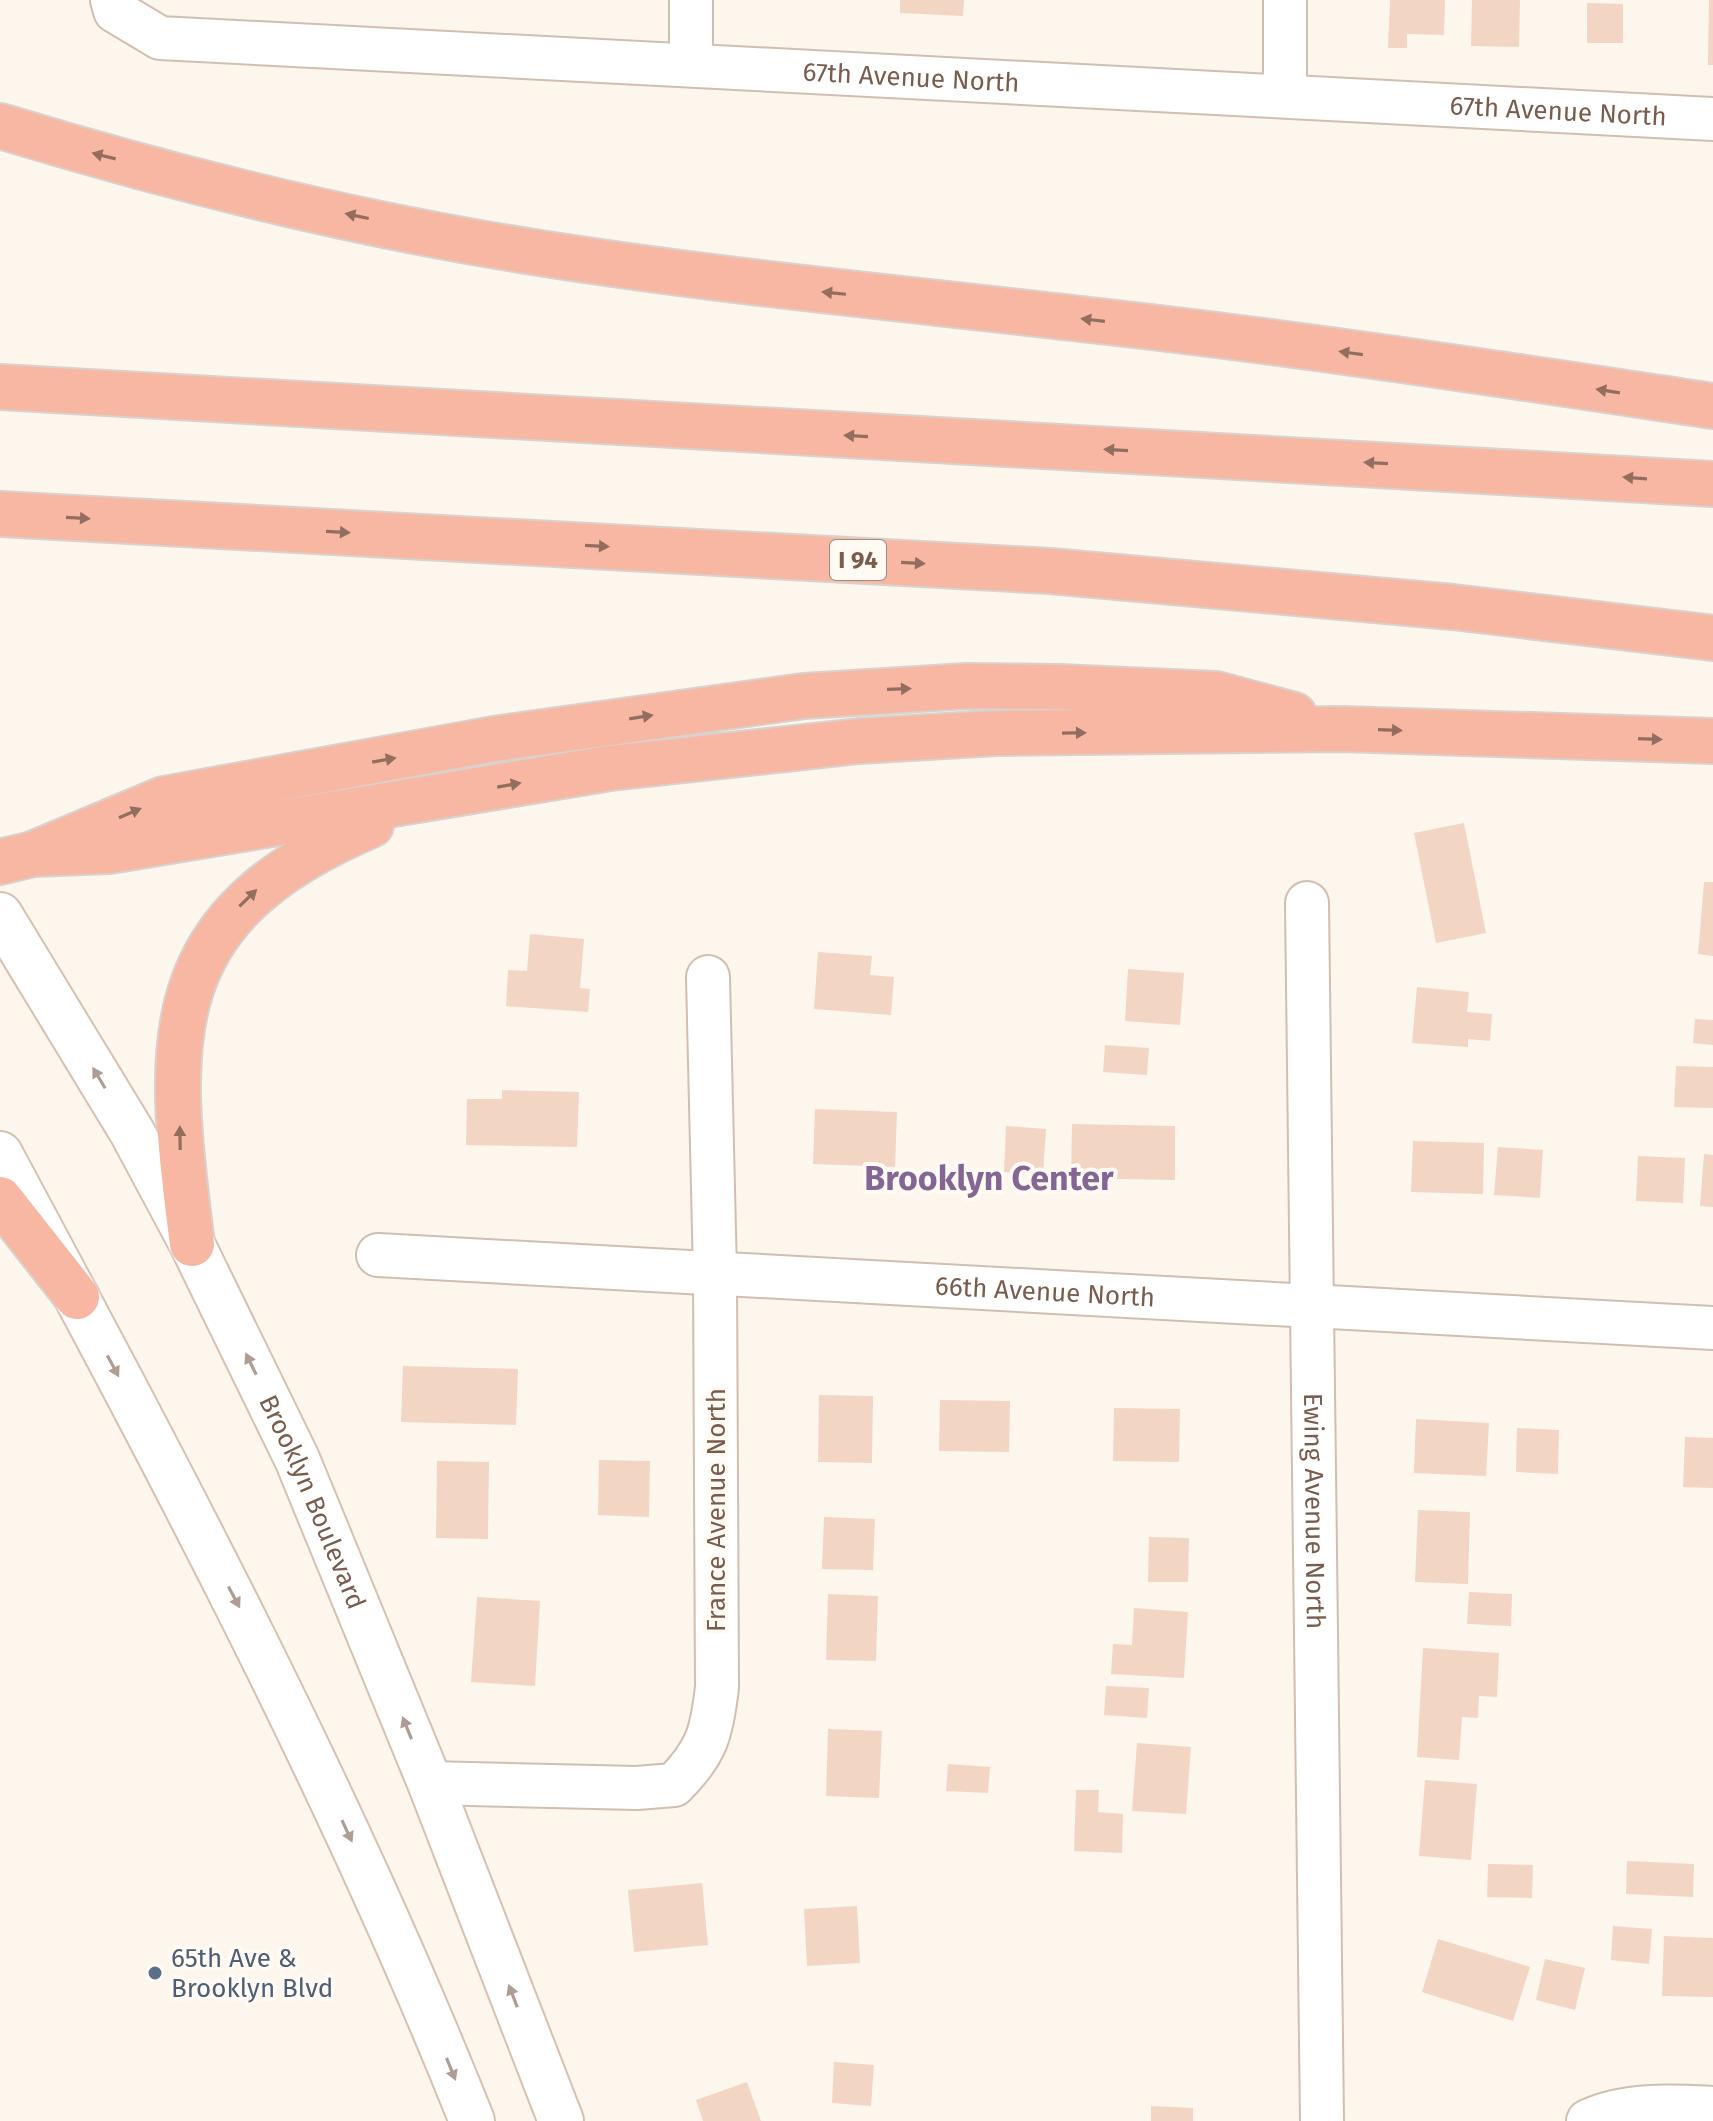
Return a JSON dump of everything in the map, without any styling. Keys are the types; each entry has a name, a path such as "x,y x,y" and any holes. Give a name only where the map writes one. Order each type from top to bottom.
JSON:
{"highway":[{"path":"0,126 65,146 310,206 522,250 748,283 1272,342 1713,406"},
{"path":"0,387 1713,484"},
{"name":"I 94","path":"0,514 1050,571 1453,607 1713,638"},
{"path":"16,858 164,799 494,739 804,696 967,686 1216,694 1343,729"},
{"path":"16,858 109,851 610,768 859,741 996,733 1343,729 1713,741"},
{"path":"192,1244 179,1148 181,1037 194,973 208,946 251,894 285,868 318,847 432,799"},
{"path":"0,1199 77,1297"}],"main road":[{"name":"Brooklyn Boulevard","path":"0,915 132,1132 192,1244 297,1459 430,1783 561,2121"},
{"path":"0,1154 255,1636 421,1993 472,2121"}],"street":[{"path":"691,0 691,65"},
{"path":"1285,0 1285,96"},
{"name":"67th Avenue North","path":"114,6 160,38 1713,119"},
{"name":"Ewing Avenue North","path":"1307,903 1322,2121"},
{"name":"France Avenue North","path":"430,1783 637,1788 674,1785 695,1764 712,1732 717,1687 715,1273 708,977"},
{"name":"66th Avenue North","path":"378,1255 1713,1328"},
{"path":"1588,2121 1602,2114 1652,2107 1713,2108"}],"building":[{"path":"900,0 964,0 963,16 900,13"},
{"path":"1390,0 1445,0 1444,35 1407,34 1407,48 1388,48"},
{"path":"1472,0 1520,0 1519,47 1471,46"},
{"path":"1709,0 1713,0 1713,65 1708,65"},
{"path":"1587,3 1623,4 1623,43 1587,43"},
{"path":"1464,823 1486,933 1436,943 1414,833"},
{"path":"1704,882 1713,882 1713,956 1698,954"},
{"path":"530,934 584,939 580,988 590,989 588,1012 506,1006 508,970 527,971"},
{"path":"818,952 872,956 870,975 894,977 891,1015 814,1009"},
{"path":"1128,969 1184,973 1180,1025 1125,1021"},
{"path":"1417,987 1469,992 1467,1012 1492,1014 1490,1041 1468,1039 1468,1047 1412,1043"},
{"path":"1695,1019 1713,1020 1713,1045 1693,1043"},
{"path":"1105,1045 1149,1048 1147,1075 1103,1072"},
{"path":"1676,1066 1713,1067 1713,1108 1674,1107"},
{"path":"502,1090 579,1092 577,1147 466,1145 467,1099 502,1099"},
{"path":"815,1109 897,1112 895,1167 813,1164"},
{"path":"1072,1124 1175,1126 1175,1180 1071,1178"},
{"path":"1006,1126 1046,1129 1043,1174 1004,1172"},
{"path":"1413,1141 1484,1143 1483,1194 1411,1192"},
{"path":"1498,1147 1543,1150 1540,1198 1494,1195"},
{"path":"1704,1154 1713,1155 1713,1207 1700,1206"},
{"path":"1638,1156 1685,1158 1683,1203 1636,1201"},
{"path":"403,1366 518,1369 516,1425 401,1422"},
{"path":"819,1395 873,1396 872,1463 818,1462"},
{"path":"940,1400 1010,1401 1009,1452 939,1451"},
{"path":"1114,1408 1180,1409 1179,1462 1113,1461"},
{"path":"1416,1419 1489,1423 1486,1476 1414,1473"},
{"path":"1517,1428 1559,1430 1558,1474 1516,1472"},
{"path":"1685,1437 1713,1438 1713,1488 1683,1487"},
{"path":"599,1460 650,1461 649,1517 598,1515"},
{"path":"437,1461 489,1462 488,1539 436,1538"},
{"path":"1418,1510 1470,1512 1468,1584 1415,1582"},
{"path":"824,1517 875,1519 873,1570 822,1569"},
{"path":"1149,1537 1189,1538 1188,1582 1148,1582"},
{"path":"1469,1592 1512,1594 1511,1626 1467,1624"},
{"path":"828,1594 878,1596 876,1661 826,1660"},
{"path":"477,1597 540,1601 535,1686 471,1682"},
{"path":"1134,1608 1188,1612 1184,1678 1111,1674 1113,1644 1132,1645"},
{"path":"1423,1648 1499,1653 1497,1697 1479,1696 1478,1718 1462,1717 1459,1760 1417,1757"},
{"path":"1106,1686 1149,1688 1147,1718 1104,1715"},
{"path":"828,1729 882,1731 879,1798 826,1796"},
{"path":"1137,1743 1191,1747 1186,1814 1132,1811"},
{"path":"948,1764 990,1767 988,1793 946,1791"},
{"path":"1425,1780 1477,1784 1471,1860 1419,1856"},
{"path":"1076,1790 1099,1790 1098,1812 1123,1814 1122,1853 1074,1851"},
{"path":"1627,1861 1694,1864 1693,1897 1626,1894"},
{"path":"1488,1864 1533,1865 1532,1898 1487,1897"},
{"path":"702,1883 708,1945 634,1952 628,1890"},
{"path":"857,1906 860,1963 807,1966 804,1909"},
{"path":"1613,1926 1652,1929 1649,1964 1611,1960"},
{"path":"1664,1936 1713,1938 1713,1997 1662,1996"},
{"path":"1438,1939 1530,1967 1513,2021 1422,1992"},
{"path":"1545,1959 1585,1968 1575,2010 1536,2000"},
{"path":"834,2062 874,2065 871,2106 832,2103"},
{"path":"747,2082 761,2121 703,2121 696,2100"},
{"path":"1151,2106 1193,2108 1193,2121 1151,2121"}],"place":[{"name":"65th Ave & Brooklyn Blvd","path":"155,1973"}],"district":[{"name":"Brooklyn Center","path":"989,1178"}]}
